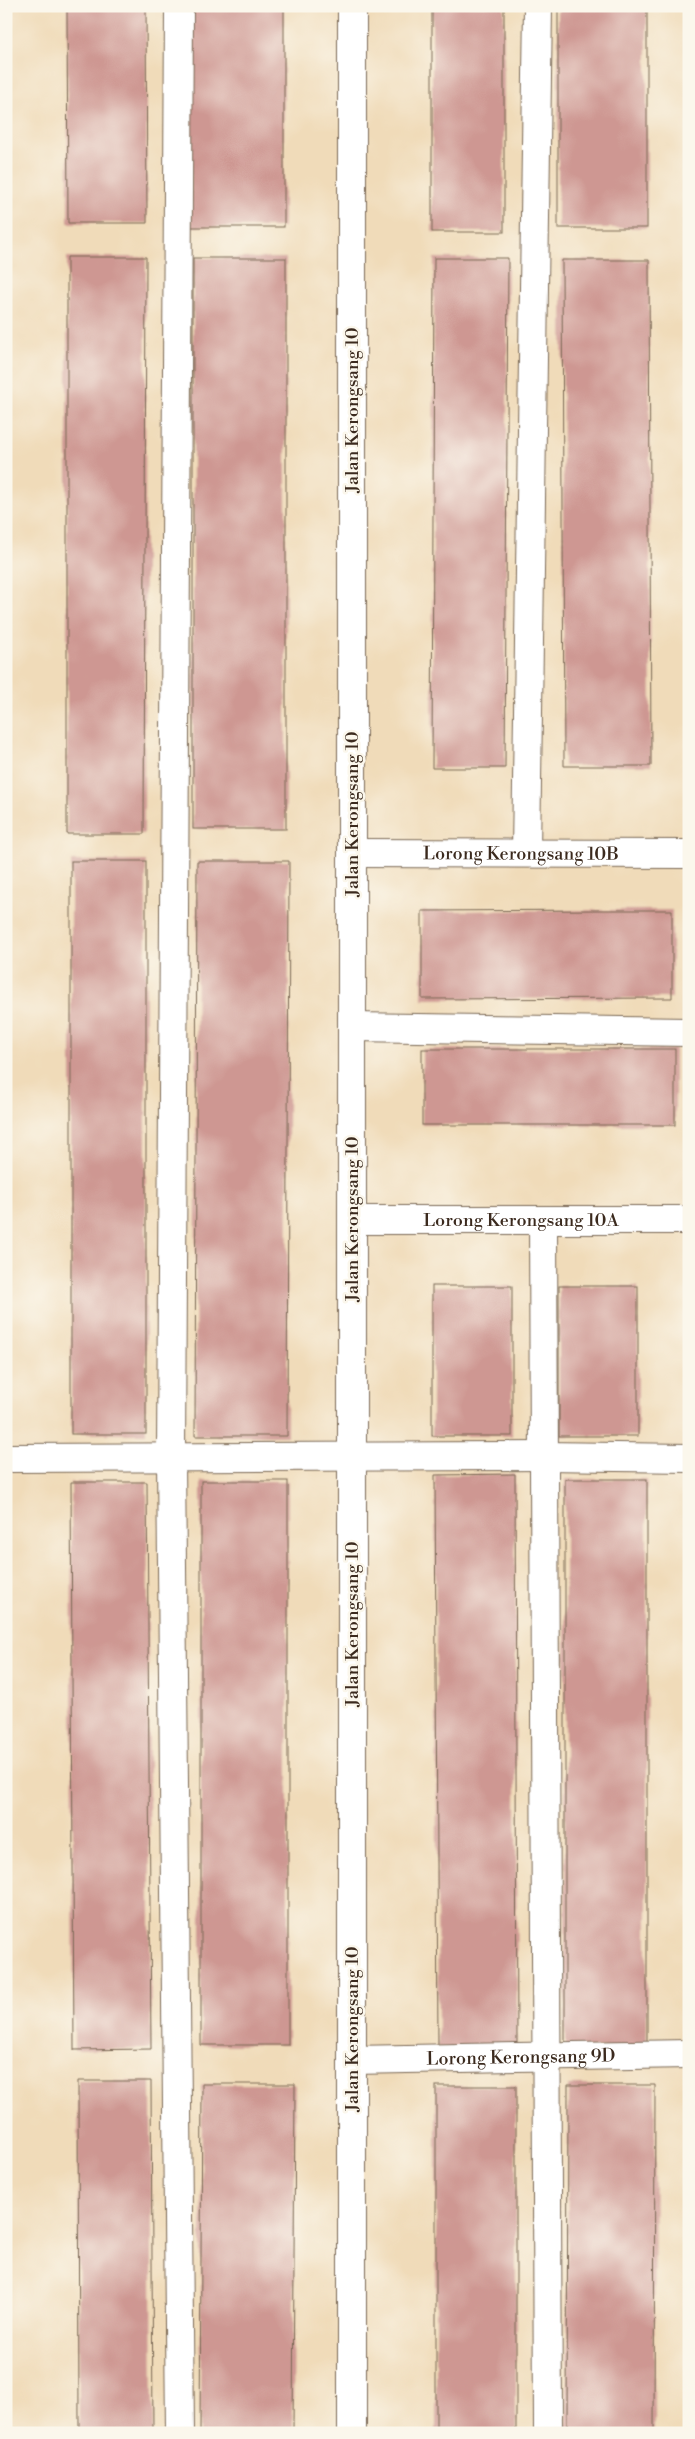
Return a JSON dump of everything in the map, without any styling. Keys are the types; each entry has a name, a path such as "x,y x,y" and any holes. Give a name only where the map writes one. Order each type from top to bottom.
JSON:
{"street":[{"path":"179,6 171,1458 180,2433"},
{"name":"Jalan Kerongsang 10","path":"352,6 352,2433"},
{"path":"526,853 538,6"},
{"name":"Lorong Kerongsang 10B","path":"352,853 689,854"},
{"path":"352,1027 689,1032"},
{"name":"Lorong Kerongsang 10A","path":"352,1220 689,1220"},
{"path":"544,1220 548,2433"},
{"path":"6,1458 544,1456 689,1458"},
{"name":"Lorong Kerongsang 9D","path":"352,2060 689,2054"}],"building":[{"path":"67,6 146,6 147,223 68,223"},
{"path":"191,6 284,6 284,227 191,227"},
{"path":"432,6 504,6 504,232 432,232"},
{"path":"558,6 647,6 647,228 558,228"},
{"path":"67,257 146,257 144,834 67,834"},
{"path":"193,258 286,258 286,829 193,829"},
{"path":"434,258 508,258 505,768 432,768"},
{"path":"562,260 649,260 651,766 564,766"},
{"path":"71,861 146,861 146,1434 71,1434"},
{"path":"197,861 289,861 287,1436 195,1436"},
{"path":"672,910 672,998 422,999 422,911"},
{"path":"422,1049 675,1049 675,1125 422,1125"},
{"path":"432,1286 512,1286 512,1436 432,1436"},
{"path":"559,1286 638,1286 638,1436 559,1436"},
{"path":"515,1474 517,2048 438,2049 435,1475"},
{"path":"565,1479 647,1479 647,2048 565,2048"},
{"path":"201,1481 288,1481 288,2045 201,2045"},
{"path":"71,1482 147,1482 151,2049 74,2050"},
{"path":"78,2081 151,2081 153,2433 79,2433"},
{"path":"202,2084 295,2084 293,2433 200,2433"},
{"path":"568,2085 655,2085 654,2433 567,2433"},
{"path":"436,2086 516,2086 516,2433 436,2433"}]}
